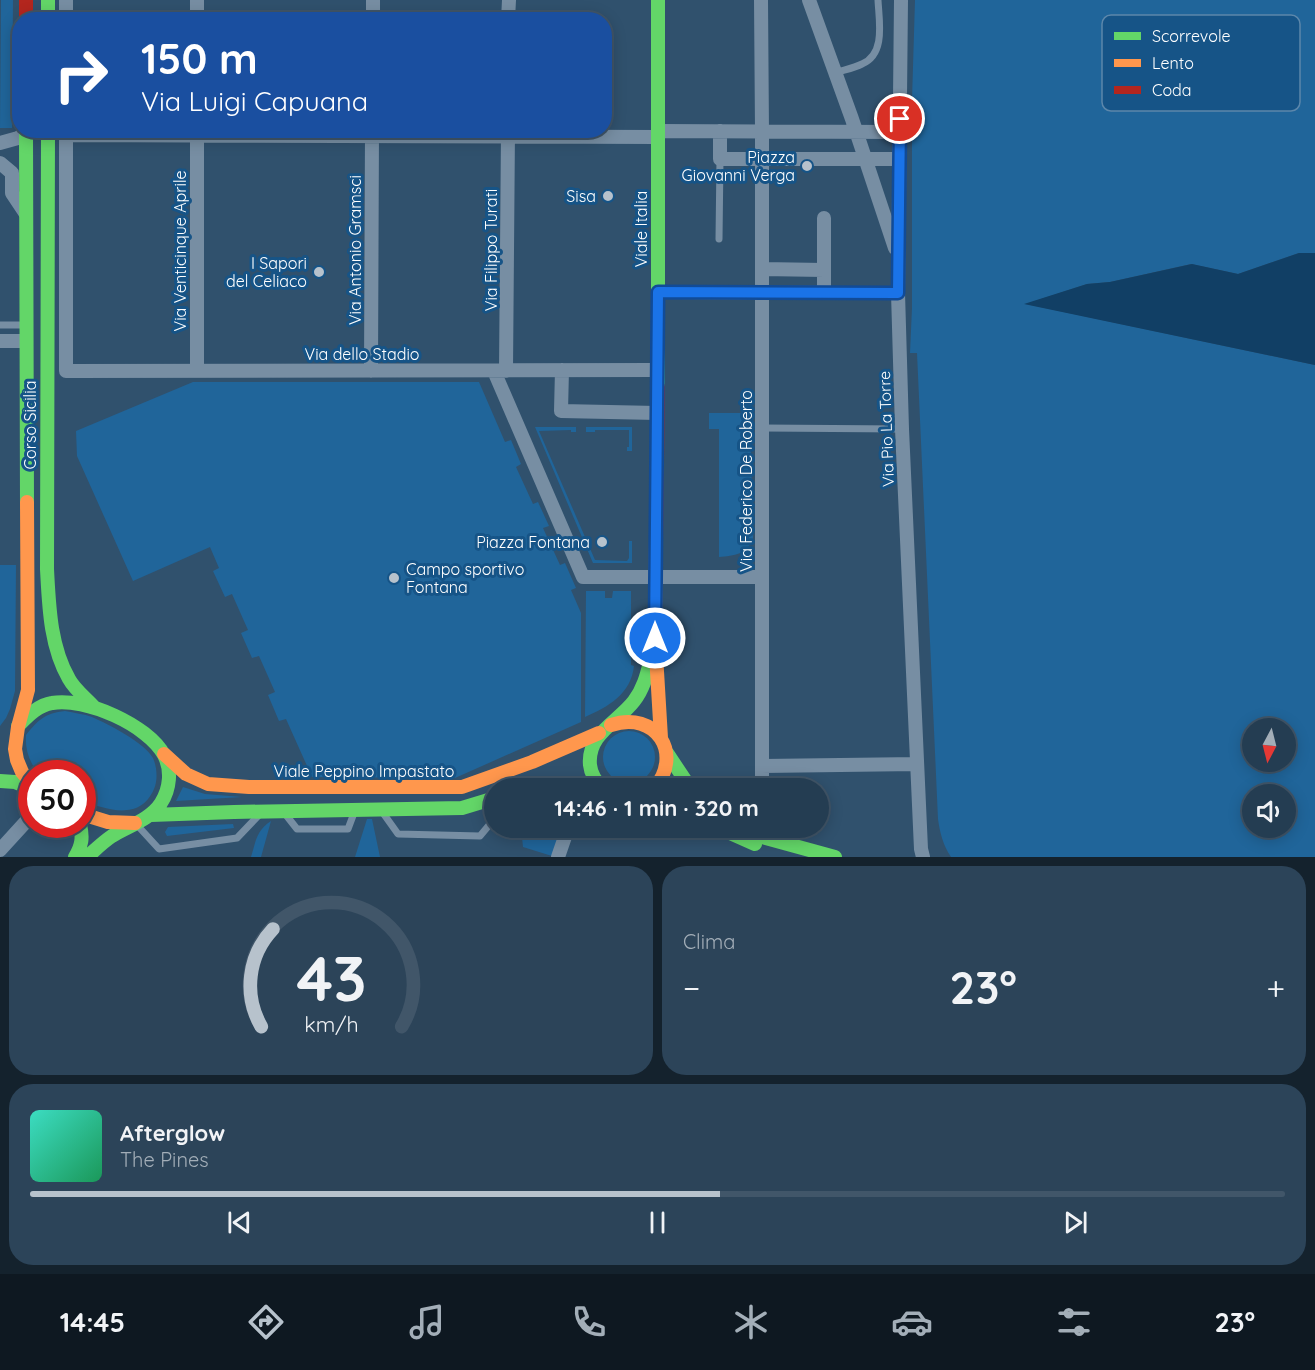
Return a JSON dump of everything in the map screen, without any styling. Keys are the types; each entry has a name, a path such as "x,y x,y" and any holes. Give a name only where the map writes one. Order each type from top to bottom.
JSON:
{"main road":[{"name":"Viale Italia","path":"655,638 658,0"},
{"name":"Corso Sicilia","path":"16,729 28,690 26,138"},
{"name":"Corso Sicilia","path":"48,138 47,569 49,600 62,666 70,682 94,707"},
{"path":"655,638 661,738 667,753 683,778"},
{"name":"Viale Peppino Impastato","path":"94,707 131,726 153,741 186,774 208,784 249,787 462,787 532,762 599,733 611,725 639,695 646,678 655,638"},
{"path":"1,747 16,729 41,706 66,701 94,707"},
{"path":"611,725 622,721 633,721 654,730 661,738"},
{"path":"16,729 14,744 18,763"},
{"path":"594,778 589,759 592,745 599,733"},
{"path":"663,778 667,765 667,753"},
{"path":"87,857 114,835 151,815 159,806 166,794 169,782 164,754"},
{"path":"0,781 18,783"},
{"path":"151,815 462,808 484,801"},
{"path":"96,818 108,822 135,823"},
{"path":"75,857 82,847 83,838"},
{"path":"764,838 795,857"},
{"path":"766,838 835,857"}],"street":[{"path":"761,0 762,125"},
{"path":"809,0 854,125 898,259"},
{"name":"Via Pio La Torre","path":"901,0 898,293 902,429 923,857"},
{"path":"612,134 720,131 762,125 854,125 900,132"},
{"name":"Via Federico De Roberto","path":"762,125 762,778"},
{"path":"720,131 720,159 762,166 900,159"},
{"path":"0,143 18,138"},
{"path":"66,138 66,303"},
{"name":"Via Venticinque Aprile","path":"197,138 197,371"},
{"name":"Via Antonio Gramsci","path":"371,370 372,138"},
{"name":"Via Filippo Turati","path":"500,371 508,138"},
{"path":"0,164 12,174 12,193 26,214"},
{"path":"48,205 66,183"},
{"path":"824,218 824,293"},
{"path":"762,269 824,270"},
{"path":"48,275 66,303"},
{"path":"658,292 898,293"},
{"name":"Via dello Stadio","path":"66,303 66,371 658,370"},
{"path":"0,341 26,341"},
{"path":"562,370 561,411 657,413"},
{"path":"500,371 583,577 762,577"},
{"path":"763,766 917,764"},
{"path":"0,850 18,830"},
{"path":"558,857 565,838"}],"lane":[{"path":"835,73 864,64 877,49 879,40 878,0"},
{"path":"719,239 720,159"},
{"path":"0,325 26,325"},
{"path":"763,428 902,429"},
{"path":"380,809 398,834 480,836 484,831"},
{"path":"135,823 159,849 237,838 263,811"}],"shaded area":[{"path":"1,0 13,0 12,128 0,128"},
{"path":"915,0 1315,0 1315,253 1299,253 1238,274 1191,264 1110,282 1087,284 1026,304 1315,365 1315,857 951,857 942,839 938,819 917,353 910,353"},
{"path":"1299,253 1315,253 1315,365 1024,304 1087,284 1110,282 1192,264 1238,274"},
{"name":"Campo sportivo Fontana","path":"193,382 479,382 505,442 511,440 521,464 516,467 533,504 538,502 549,526 543,528 560,565 565,563 576,588 571,590 581,613 581,722 455,778 312,777 286,719 279,721 268,695 275,692 259,656 252,658 241,633 248,630 232,594 225,597 213,571 219,568 210,547 133,581 77,456 76,431"},
{"path":"709,413 750,413 753,538 744,551 725,557 719,557 719,429 709,429"},
{"path":"535,427 576,427 576,432 571,432 571,430 539,431 595,560 627,561 629,541 632,541 632,563 593,563"},
{"path":"586,427 632,427 632,451 627,451 629,430 586,432"},
{"path":"0,565 16,565 15,691 10,709 0,726"},
{"path":"586,591 605,591 605,598 612,598 613,591 631,591 631,665 634,666 632,676 623,692 610,704 585,717"},
{"path":"65,711 92,717 125,734 149,752 155,765 156,782 148,799 141,806 132,809 113,810 96,805 96,760 30,760 26,746 26,735 42,718 52,713"},
{"path":"629,731 643,735 651,743 654,752 653,767 644,778 614,778 607,771 603,757 607,743 615,735"},
{"path":"183,787 205,794 242,797 176,801"},
{"path":"367,819 372,819 380,857 355,857"},
{"path":"271,821 261,857 251,857 259,833"},
{"path":"233,824 234,828 167,836 165,832 168,827"},
{"path":"522,838 559,838 552,856 523,847"}],"traffic: fast":[{"path":"48,0 48,12"},
{"path":"658,0 658,387"},
{"path":"26,138 27,502"},
{"path":"48,138 47,569 49,597 54,639 63,666 74,687 94,707"},
{"path":"594,778 590,765 593,745 637,696 645,681 651,658"},
{"path":"18,726 33,712 47,704 66,702 81,704 130,724 144,733 164,755 169,779 161,803 151,814 112,836 87,857"},
{"path":"667,753 684,778"},
{"path":"0,781 18,783"},
{"path":"151,815 462,808 484,801"},
{"path":"75,857 81,838"},
{"path":"742,838 755,844"},
{"path":"766,838 835,857"}],"traffic: slow":[{"path":"18,762 15,749 18,727 28,690 27,502"},
{"path":"656,540 655,638 661,738"},
{"path":"611,725 627,722 641,724 652,729 661,738 666,762 662,778"},
{"path":"164,754 186,774 208,784 249,787 462,787 532,762 599,733"},
{"path":"96,818 108,822 135,823"}],"traffic: jam":[{"path":"26,0 26,12"},
{"path":"656,540 658,387"}],"place":[{"name":"Piazza Giovanni Verga","path":"807,166"},
{"name":"Sisa","path":"608,196"},
{"name":"I Sapori del Celiaco","path":"319,272"},
{"name":"Piazza Fontana","path":"602,542"},
{"name":"Campo sportivo Fontana","path":"394,578"}],"route":[{"path":"655,638 658,292 898,293 900,119"}]}
